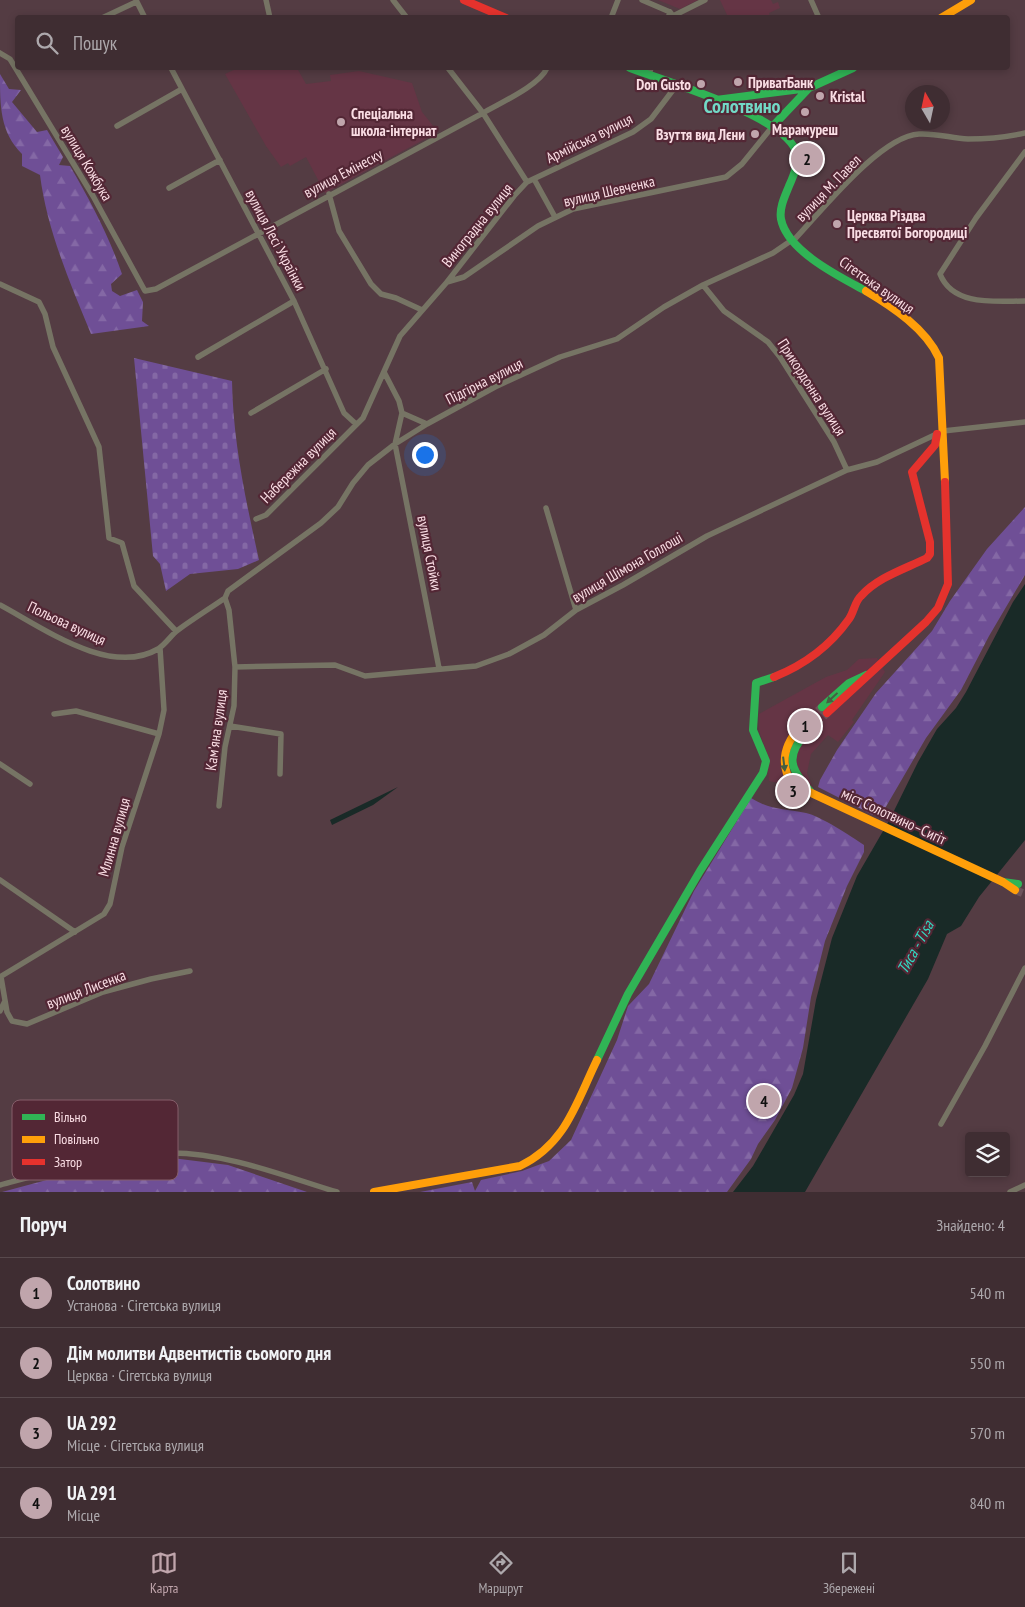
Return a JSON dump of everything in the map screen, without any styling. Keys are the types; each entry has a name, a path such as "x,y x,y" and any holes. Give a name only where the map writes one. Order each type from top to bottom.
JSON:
{"street":[{"path":"266,0 269,15"},
{"path":"393,0 405,15"},
{"path":"464,0 499,15"},
{"path":"612,15 618,0"},
{"path":"642,0 669,15"},
{"path":"675,15 706,0"},
{"path":"811,0 818,15"},
{"path":"946,15 971,0"},
{"path":"108,15 136,1 143,15"},
{"name":"вулиця Кожбука","path":"0,53 10,59 15,67"},
{"path":"10,59 15,57"},
{"name":"вулиця Кожбука","path":"17,70 93,196 145,291"},
{"name":"вулиця Лесі Українки","path":"172,70 294,301 344,413 356,424"},
{"name":"Виноградна вулиця","path":"356,424 363,418 372,402 400,336 447,282 527,182 483,113 450,70"},
{"name":"вулиця Емінеску","path":"145,291 156,289 258,232 483,113 532,84 546,70"},
{"path":"772,127 809,88 844,70"},
{"name":"Сігетська вулиця","path":"650,71 676,86 714,100 772,127 789,140 797,154 797,163 782,214 783,227 793,241 833,272 887,304 931,344 941,363 940,432 948,544 948,584 945,595 938,608 926,622 872,672 849,683 825,710"},
{"name":"Армійська вулиця","path":"527,182 633,132 651,119 676,86"},
{"path":"714,100 809,88"},
{"path":"117,126 182,89"},
{"name":"вулиця Шевченка","path":"447,282 464,276 555,217 573,209 726,177 742,164 772,127"},
{"name":"вулиця М. Павел","path":"793,241 854,174 903,138 931,133 968,139 1025,133"},
{"path":"1025,152 976,218 940,274 948,286 970,299 1025,301"},
{"path":"170,188 220,160"},
{"path":"534,179 555,217"},
{"path":"329,194 339,231 371,284 381,294 396,298 422,310"},
{"name":"Підгірна вулиця","path":"225,598 228,591 321,523 338,506 368,465 395,444 427,424 495,387 560,357 617,338 664,307 703,285 773,253 793,241"},
{"path":"0,284 39,302 45,314 53,347 99,447 109,538 122,543 134,586 176,631"},
{"name":"Прикордонна вулиця","path":"703,285 724,311 768,342 780,357 834,442 847,470"},
{"path":"198,357 294,301"},
{"path":"251,413 326,370"},
{"path":"384,372 399,401 402,413 395,444"},
{"path":"402,413 427,424"},
{"name":"вулиця Шімона Голлоші","path":"234,667 335,665 365,676 476,666 509,654 544,635 576,610 707,536 847,470 877,462 940,432 1025,422"},
{"name":"Набережна вулиця","path":"256,519 266,515 356,424"},
{"path":"374,1192 520,1166 534,1160 549,1148 563,1132 628,994 705,863 763,773 766,761 753,730 756,683 803,664 821,649 851,616 858,607 859,597 877,582 927,558 930,554 930,542 912,472 935,445 940,432"},
{"name":"вулиця Стойки","path":"395,444 439,668"},
{"path":"546,508 576,610"},
{"name":"Польова вулиця","path":"0,605 54,634 85,648 117,658 136,658 160,648 176,631 225,598"},
{"name":"Камʼяна вулиця","path":"219,806 225,747 234,706 234,667 225,598"},
{"name":"Млинна вулиця","path":"0,977 104,914 110,904 122,847 160,734 164,710 160,648"},
{"path":"54,714 76,711 160,734"},
{"path":"230,726 281,734 280,774"},
{"name":"міст Солотвино–Сигіт","path":"803,730 793,747 791,756 795,774 814,793 1016,887"},
{"path":"0,764 30,784"},
{"path":"0,880 75,932"},
{"path":"941,1124 985,1046 1025,968"},
{"name":"вулиця Лисенка","path":"0,977 7,1012 12,1021 27,1024 103,992 151,979 190,972"},
{"path":"0,1011 6,1001"},
{"path":"178,1154 229,1160 337,1192"},
{"path":"0,1185 19,1180"},
{"path":"1010,1192 1025,1185"}],"shaded area":[{"path":"658,0 698,0 680,9"},
{"path":"720,0 771,0 773,4 778,2 780,8 769,13 770,15 727,15"},
{"name":"Спеціальна школа-інтернат","path":"234,70 298,70 306,84 331,81 330,75 359,71 412,83 422,112 438,132 325,193 306,157 290,166 288,163 281,167 266,146 225,74"},
{"path":"877,658 885,672 852,720 854,722 838,742 828,735 811,754 807,773 813,788 810,796 787,793 778,783 769,781 766,750 759,731 759,714 826,677 847,670 859,659"}],"green space":[{"path":"0,74 9,89 21,90 12,102 37,132 47,130 63,157 59,165 70,166 92,205 122,274 111,284 112,291 120,296 137,290 143,302 142,321 149,326 91,334 67,276 54,236 43,196 40,175 22,166 22,154 9,137 5,127 1,108"},
{"path":"134,358 232,381 238,449 259,560 238,569 190,574 166,591 160,564 153,556"},
{"path":"1025,507 1025,575 989,636 961,690 926,738 884,810 873,815 818,787 837,750 876,693 932,631 950,601 987,549"},
{"path":"751,798 772,807 806,813 819,818 864,845 864,852 847,886 825,941 811,997 803,1048 792,1088 751,1159 727,1192 420,1192 472,1182 475,1191 481,1180 522,1171 549,1161 571,1140 617,1040 628,1006 649,984 694,891"},
{"path":"178,1159 228,1165 307,1192 2,1192 47,1180 178,1180"}],"water":[{"name":"Тиса - Tisa","path":"1025,584 1025,840 979,897 961,926 947,934 928,979 805,1192 733,1192 753,1166 794,1095 803,1074 816,1000 832,938 857,876 890,819 918,762 937,729 956,708 966,692 1013,602"},
{"path":"398,787 373,805 332,825 330,820"}],"tunnel":[{"path":"800,727 822,707"},
{"path":"806,733 827,713"},
{"path":"1015,890 1025,894"}],"traffic: fast":[{"path":"636,70 745,112 785,136 795,149 797,158 781,211 781,219 785,231 793,242 816,262 866,291"},
{"path":"716,100 809,88 849,70"},
{"path":"772,127 809,88"},
{"path":"822,707 849,683 866,675"},
{"path":"597,1060 628,994 700,871 763,773 766,761 753,730 756,683 774,677"},
{"path":"806,733 795,749 793,762 798,776 810,791"},
{"path":"1003,882 1018,884"}],"traffic: slow":[{"path":"946,15 971,0"},
{"path":"866,291 887,304 917,328 933,347 939,358 945,482"},
{"path":"800,727 790,741 785,754 786,769 792,784 1003,882 1015,890"},
{"path":"374,1192 520,1166 536,1157 559,1134 568,1121 597,1060"}],"traffic: jam":[{"path":"464,0 499,15"},
{"path":"774,677 796,667 825,646 842,629 857,601 868,589 892,574 927,558 930,554 930,542 912,472 935,445 937,434"},
{"path":"827,713 926,622 938,608 948,584 945,482"}],"place":[{"name":"ПриватБанк","path":"738,82"},
{"name":"Don Gusto","path":"701,84"},
{"name":"Kristal","path":"820,96"},
{"name":"Марамуреш","path":"805,112"},
{"name":"Спеціальна школа-інтернат","path":"341,122"},
{"name":"Взуття вид Лєни","path":"755,134"},
{"name":"Дім молитви Адвентистів сьомого дня","path":"807,159"},
{"name":"Церква Різдва Пресвятої Богородиці","path":"837,224"},
{"name":"Солотвино","path":"805,726"},
{"name":"UA 292","path":"793,791"},
{"name":"UA 291","path":"764,1101"}],"district":[{"name":"Солотвино","path":"742,106"}]}
